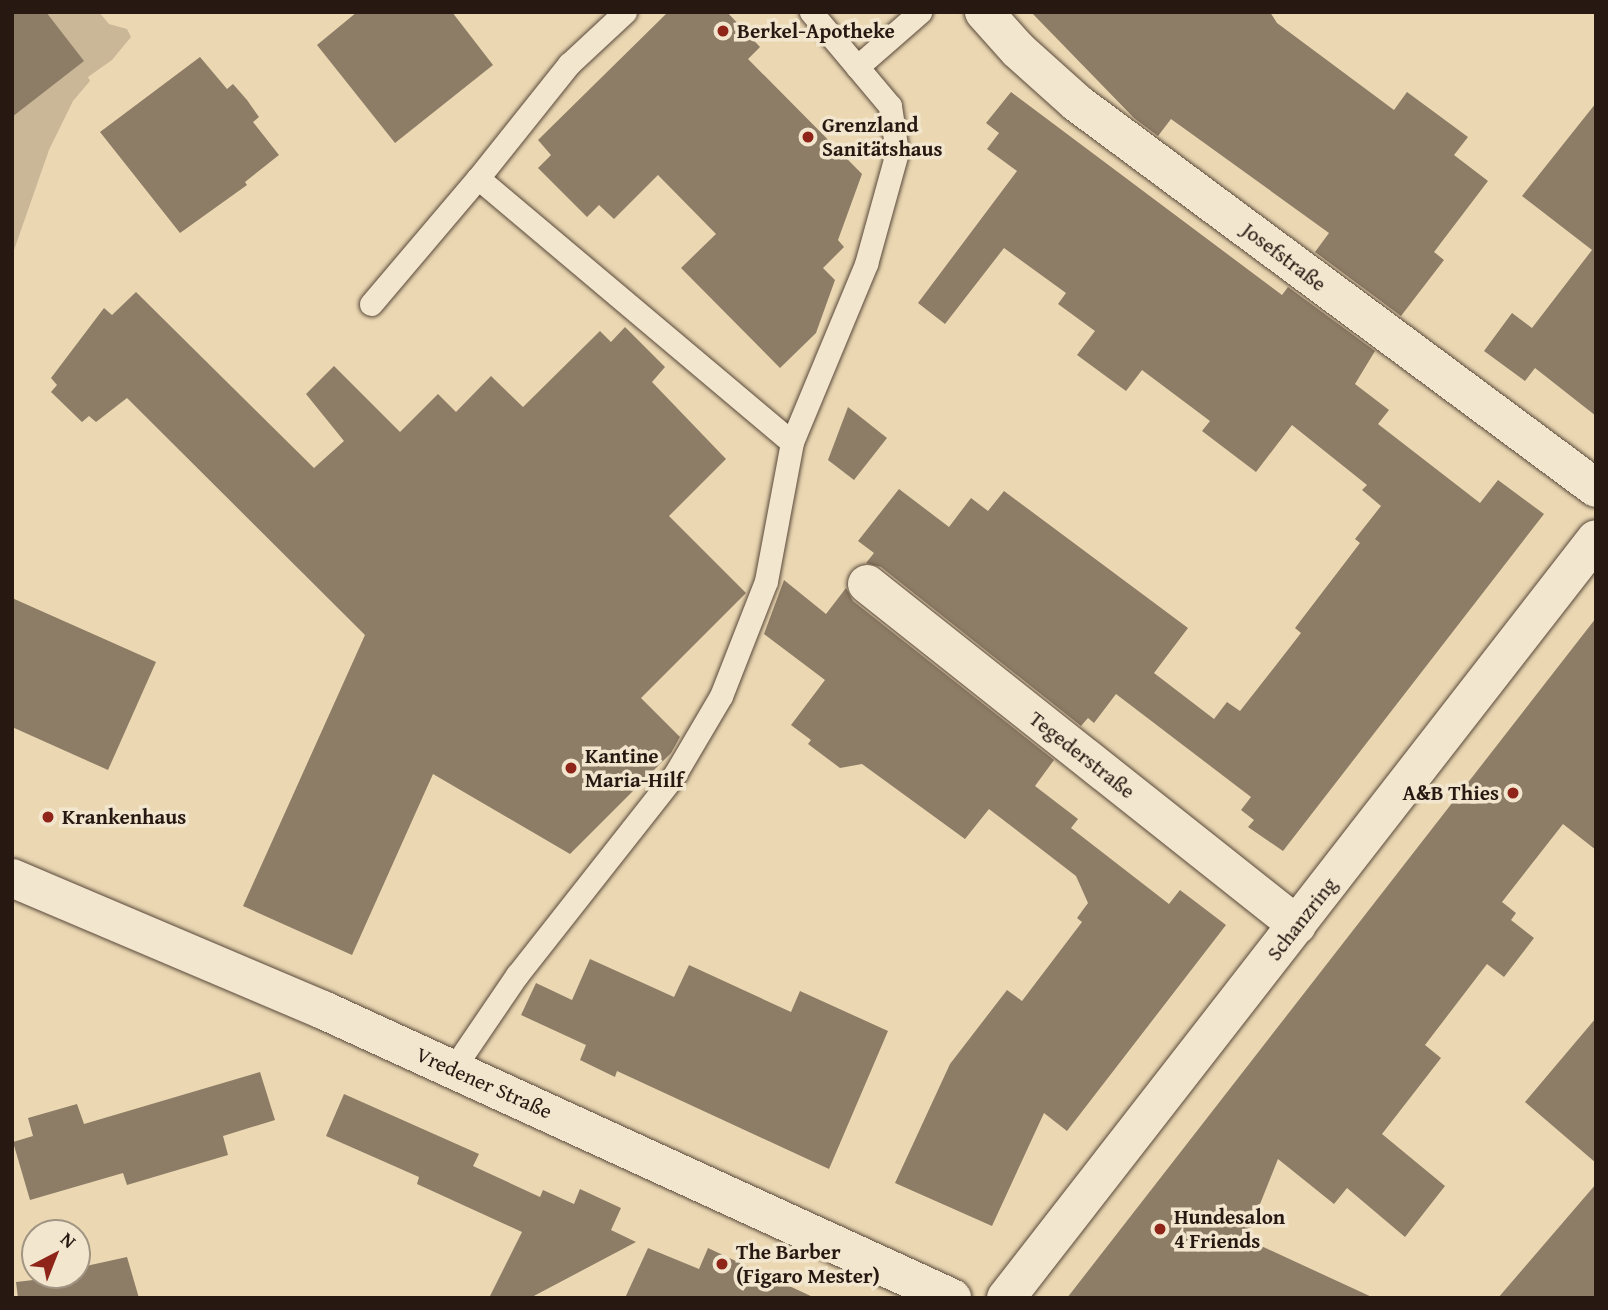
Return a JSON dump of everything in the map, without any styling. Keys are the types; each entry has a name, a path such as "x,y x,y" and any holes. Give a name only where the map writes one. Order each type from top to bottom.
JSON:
{"street":[{"name":"Josefstraße","path":"984,12 1018,50 1077,103 1596,488"},
{"name":"Schanzring","path":"1006,1298 1596,539"},
{"name":"Tegederstraße","path":"867,584 1297,925"},
{"name":"Vredener Straße","path":"12,878 453,1069 951,1298"}],"lane":[{"path":"371,304 478,178 569,64 625,12"},
{"path":"453,1069 517,975 675,774 721,696 766,581 792,442 866,264 897,152 890,106 811,12"},
{"path":"857,67 920,12"},
{"path":"478,178 792,442"}],"shaded area":[{"path":"51,12 99,12 109,24 127,29 131,37 112,60 88,77 90,81 73,101 49,150 13,253 12,112 41,19"}],"building":[{"path":"12,12 46,12 84,61 12,117"},
{"path":"357,12 452,12 493,65 395,143 317,45"},
{"path":"668,12 727,12 760,47 748,59 862,174 838,240 844,247 823,268 835,280 816,333 780,368 681,268 716,234 658,175 614,219 599,205 587,217 538,168 551,155 538,140"},
{"path":"1031,12 1270,12 1277,23 1394,110 1407,92 1468,137 1454,155 1488,181 1434,252 1444,260 1401,316 1315,252 1329,233 1171,119 1158,136 1134,118"},
{"path":"200,57 227,89 233,84 247,100 259,117 253,122 279,155 245,182 247,185 180,233 100,132"},
{"path":"1011,92 1282,295 1288,287 1375,351 1355,384 1389,410 1378,424 1480,503 1498,480 1544,514 1283,851 1248,827 1254,820 1241,810 1251,797 1116,694 1094,723 1088,718 1081,726 881,567 866,563 874,553 858,541 899,489 949,527 971,498 988,511 1004,491 1188,628 1154,673 1214,719 1227,702 1240,711 1273,669 1301,633 1295,628 1360,543 1355,539 1381,506 1362,490 1367,485 1292,425 1256,472 1202,431 1210,421 1142,370 1126,391 1077,355 1095,331 1058,304 1066,293 1004,248 945,324 918,303 1017,171 987,149 999,133 986,123"},
{"path":"1596,103 1596,416 1535,368 1525,381 1484,351 1512,313 1532,328 1592,250 1522,196"},
{"path":"136,292 314,468 344,441 306,394 334,366 400,432 438,394 456,412 491,376 523,407 600,331 611,342 625,327 665,367 652,382 726,459 669,516 746,593 641,698 680,737 671,753 570,854 433,774 352,955 243,906 365,635 127,398 96,422 89,416 82,422 51,392 57,385 51,378 104,308 112,315"},
{"path":"848,407 887,438 854,480 828,460"},
{"path":"784,580 826,614 846,588 853,601 1054,760 1035,786 1078,819 1071,828 1169,904 1180,890 1226,925 1067,1131 1044,1113 992,1226 895,1183 950,1064 1007,990 1022,1001 1082,922 1077,918 1088,903 1076,876 989,809 965,839 862,764 840,768 808,744 811,740 791,725 825,680 764,634"},
{"path":"12,598 156,662 108,770 12,727"},
{"path":"1596,618 1596,850 1563,824 1502,902 1516,913 1511,920 1534,938 1504,977 1487,964 1425,1045 1441,1058 1382,1134 1445,1186 1405,1237 1347,1188 1334,1204 1278,1159 1246,1239 1374,1298 1067,1298"},
{"path":"590,959 674,997 689,965 791,1012 800,991 888,1031 829,1169 617,1071 615,1077 580,1060 586,1045 521,1015 536,983 572,1000"},
{"path":"1596,1018 1596,1163 1525,1102"},
{"path":"260,1072 275,1120 223,1136 228,1155 127,1185 123,1173 30,1200 13,1142 33,1136 28,1118 77,1104 84,1124"},
{"path":"344,1094 479,1154 473,1166 540,1197 543,1190 574,1204 580,1189 621,1208 611,1230 636,1242 530,1298 489,1298 522,1232 417,1184 419,1177 326,1136"},
{"path":"1596,1184 1596,1298 1498,1298"},
{"path":"648,1248 699,1269 708,1248 815,1298 625,1298"},
{"path":"127,1257 139,1298 18,1298 16,1282 21,1281 21,1289 91,1289 91,1265"}],"place":[{"name":"Berkel-Apotheke","path":"723,31"},
{"name":"Grenzland Sanitätshaus","path":"808,137"},
{"name":"Kantine Maria-Hilf","path":"571,768"},
{"name":"A&B Thies","path":"1513,793"},
{"name":"Krankenhaus","path":"48,817"},
{"name":"Hundesalon 4 Friends","path":"1160,1229"},
{"name":"The Barber (Figaro Mester)","path":"722,1264"}]}
